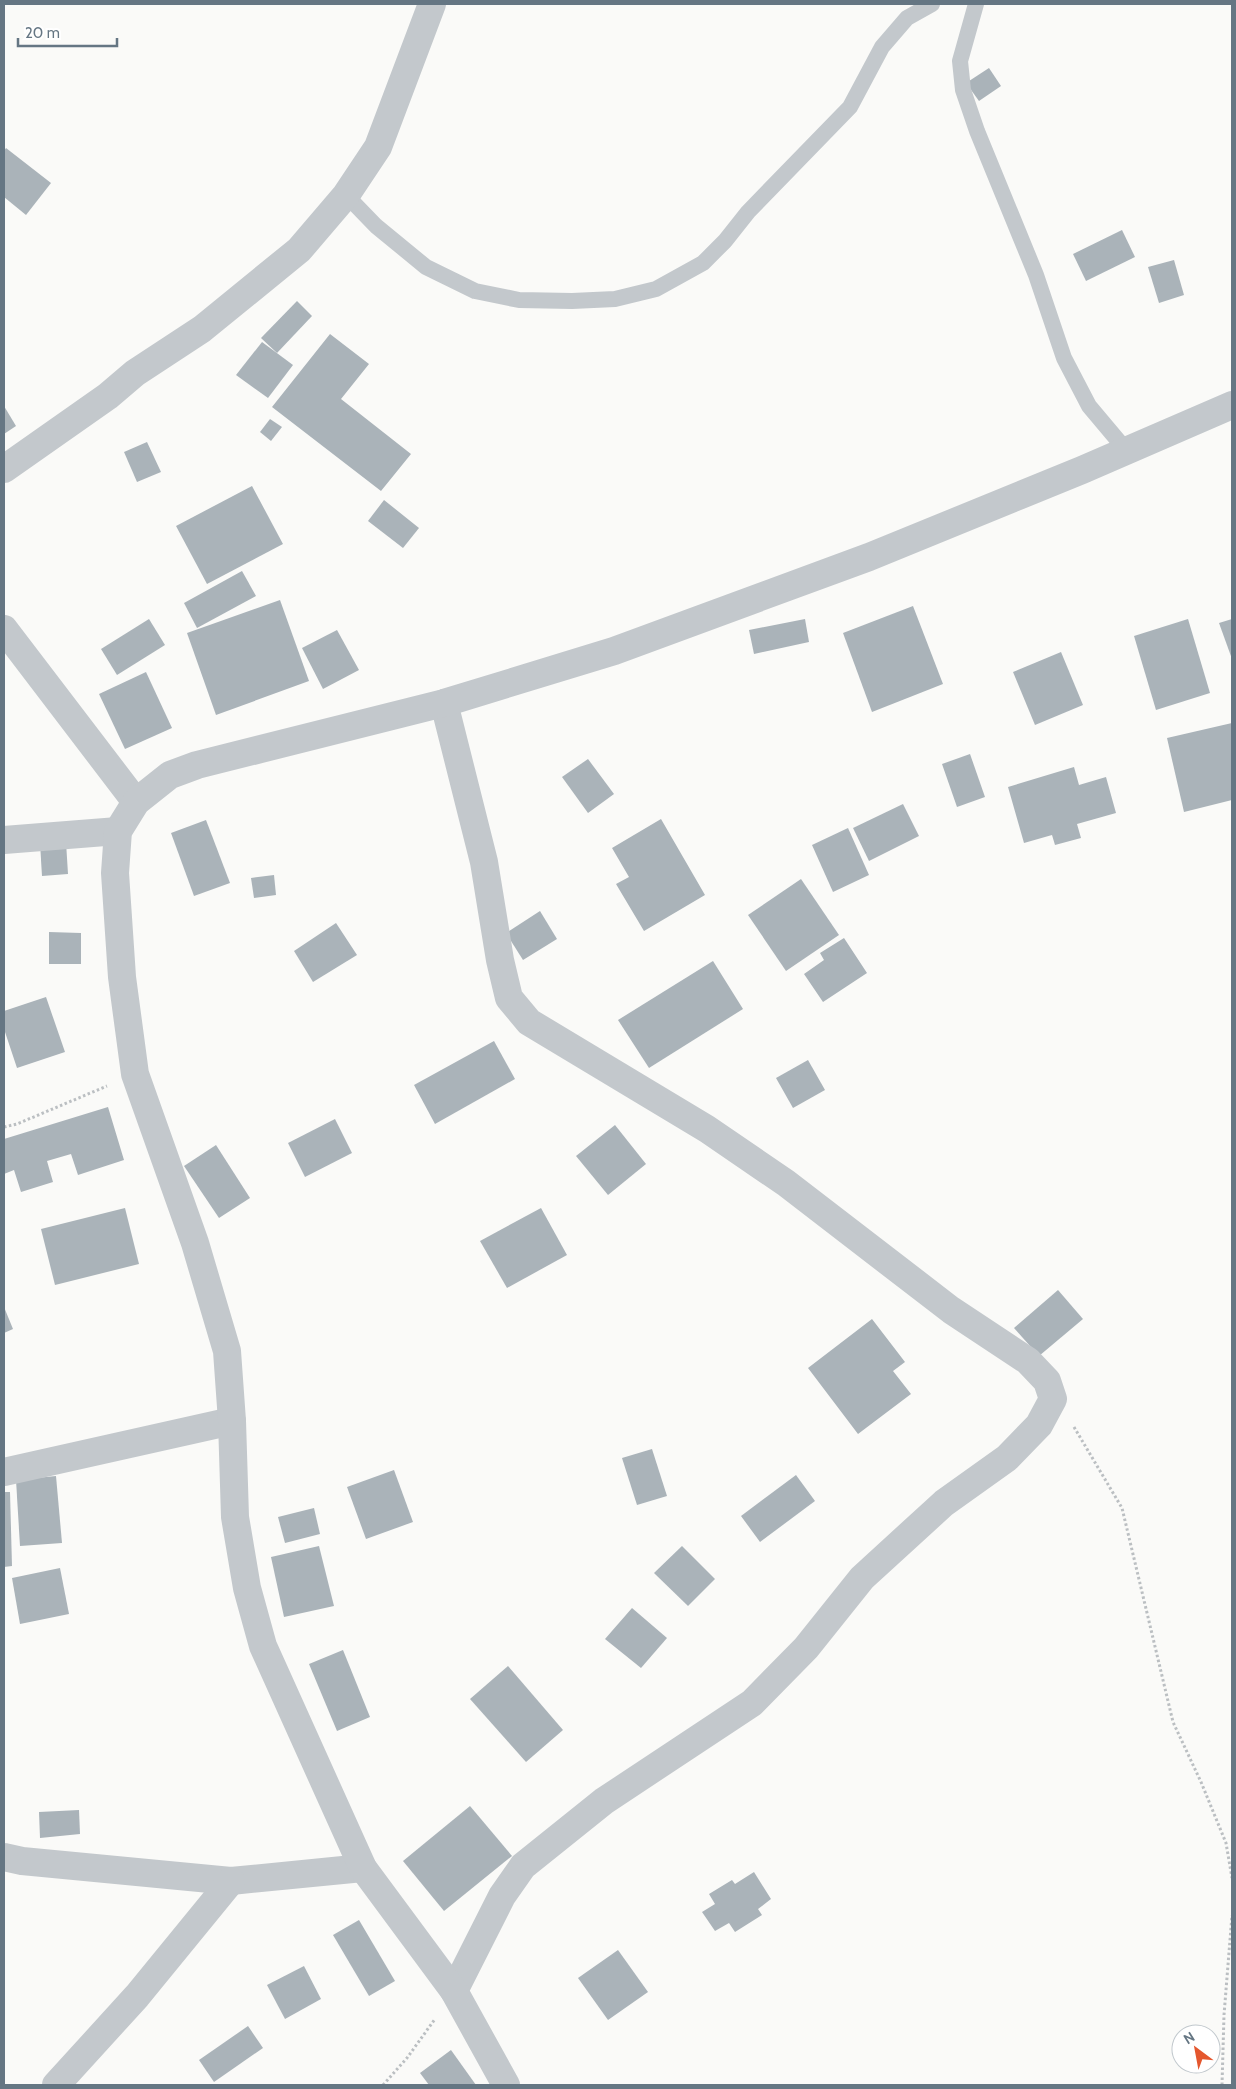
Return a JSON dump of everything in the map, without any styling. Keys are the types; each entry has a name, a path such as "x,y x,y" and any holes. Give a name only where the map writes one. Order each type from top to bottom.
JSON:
{"street":[{"path":"4,469 108,396 135,373 202,329 299,250 346,195 378,147 432,4"},
{"path":"506,2085 454,1991 363,1868 262,1646 247,1588 236,1517 227,1351 195,1243 136,1074 122,977 115,873 118,832 136,802 170,775 197,765 444,703 614,651 842,567 1082,470 1232,406"},
{"path":"4,629 136,802"},
{"path":"444,703 484,862 500,960 509,998 529,1022 707,1129 786,1183 951,1310 1028,1361 1047,1381 1054,1399 1039,1425 1007,1458 944,1503 862,1578 806,1648 752,1703 604,1801 523,1866 502,1896 454,1991"},
{"path":"4,840 118,832"},
{"path":"4,1472 232,1421"},
{"path":"4,1857 22,1861 231,1881 363,1868"},
{"path":"56,2085 137,1996 231,1881"}],"lane":[{"path":"346,195 376,226 426,266 475,291 519,300 572,301 615,299 656,289 703,263 725,241 748,212 850,107 882,47 908,18 932,4"},
{"path":"976,4 960,61 963,90 977,131 1036,275 1064,358 1089,406 1126,450"}],"path":[{"path":"4,1127 17,1124 136,1074"},
{"path":"1072,1423 1122,1508 1173,1722 1202,1782 1226,1843 1232,1878"},
{"path":"1222,2085 1224,2015 1232,1915"},
{"path":"383,2085 407,2058 454,1991"}],"building":[{"path":"989,68 1001,86 979,101 966,83"},
{"path":"6,148 51,183 26,215 4,197 4,151"},
{"path":"1122,230 1135,257 1086,281 1073,254"},
{"path":"1174,260 1184,295 1159,303 1148,267"},
{"path":"297,301 312,316 277,353 261,338"},
{"path":"330,334 369,364 341,399 411,454 381,491 272,407"},
{"path":"262,342 293,365 268,398 236,375"},
{"path":"4,406 16,426 4,434"},
{"path":"270,419 282,427 271,441 260,432"},
{"path":"147,442 161,472 137,482 124,452"},
{"path":"252,486 283,544 207,584 176,526"},
{"path":"384,500 419,528 403,548 368,521"},
{"path":"242,571 256,596 197,628 184,603"},
{"path":"280,600 309,681 216,715 187,633"},
{"path":"913,606 943,684 872,712 843,633"},
{"path":"149,619 165,645 117,675 101,649"},
{"path":"805,619 809,642 754,654 749,630"},
{"path":"1188,619 1210,693 1156,710 1134,636"},
{"path":"1232,619 1232,659 1219,623"},
{"path":"337,630 359,670 323,689 302,648"},
{"path":"1061,652 1083,705 1035,725 1013,672"},
{"path":"146,672 172,728 125,749 99,694"},
{"path":"1232,723 1232,800 1184,812 1167,738"},
{"path":"970,754 985,797 957,807 942,764"},
{"path":"588,759 614,794 588,813 562,777"},
{"path":"1074,767 1079,785 1106,777 1116,813 1077,824 1081,838 1055,845 1052,835 1024,843 1008,787"},
{"path":"903,804 919,836 869,861 853,828"},
{"path":"661,819 705,895 644,931 616,884 629,877 612,848"},
{"path":"206,820 230,883 194,896 171,833"},
{"path":"848,828 869,875 833,892 812,845"},
{"path":"66,842 68,874 42,876 40,843"},
{"path":"274,875 276,895 254,898 251,878"},
{"path":"801,879 839,935 786,971 748,915"},
{"path":"540,911 557,939 523,960 506,933"},
{"path":"336,923 357,955 313,982 294,951"},
{"path":"49,932 81,933 81,964 49,964"},
{"path":"844,938 867,973 823,1002 804,974 824,960 820,953"},
{"path":"713,961 743,1009 649,1068 618,1020"},
{"path":"46,997 65,1052 17,1068 4,1029 4,1011"},
{"path":"494,1041 515,1079 435,1124 414,1085"},
{"path":"808,1060 825,1090 793,1108 776,1078"},
{"path":"108,1107 124,1160 78,1175 71,1154 47,1161 53,1182 21,1192 14,1170 4,1174 4,1139"},
{"path":"335,1119 352,1153 305,1177 288,1143"},
{"path":"615,1125 646,1164 608,1195 576,1156"},
{"path":"216,1145 250,1198 219,1218 184,1166"},
{"path":"125,1208 139,1264 55,1285 41,1229"},
{"path":"541,1208 567,1255 507,1288 480,1241"},
{"path":"1058,1290 1083,1319 1039,1356 1014,1328"},
{"path":"4,1307 13,1329 4,1333"},
{"path":"872,1319 905,1362 893,1371 911,1394 858,1434 808,1368"},
{"path":"652,1449 667,1496 637,1505 622,1458"},
{"path":"394,1470 413,1522 366,1539 347,1487"},
{"path":"796,1475 815,1501 760,1542 741,1516"},
{"path":"56,1476 62,1543 20,1546 16,1480"},
{"path":"4,1492 10,1492 12,1566 4,1567"},
{"path":"314,1508 320,1534 285,1543 278,1517"},
{"path":"319,1546 334,1606 284,1617 271,1557"},
{"path":"682,1546 715,1579 688,1606 654,1573"},
{"path":"60,1568 69,1614 20,1624 12,1578"},
{"path":"632,1608 667,1638 641,1668 605,1639"},
{"path":"343,1650 370,1717 337,1731 309,1664"},
{"path":"508,1666 563,1730 526,1762 470,1699"},
{"path":"470,1806 512,1856 444,1911 403,1861"},
{"path":"79,1810 80,1834 40,1838 39,1812"},
{"path":"754,1872 771,1899 758,1909 762,1915 735,1932 729,1923 715,1931 702,1912 715,1904 709,1894 732,1880 735,1884"},
{"path":"359,1920 395,1981 369,1996 333,1935"},
{"path":"618,1950 648,1992 608,2020 578,1978"},
{"path":"304,1966 321,1999 285,2019 267,1985"},
{"path":"248,2026 263,2048 214,2082 199,2060"},
{"path":"451,2050 476,2085 429,2085 420,2073"}]}
